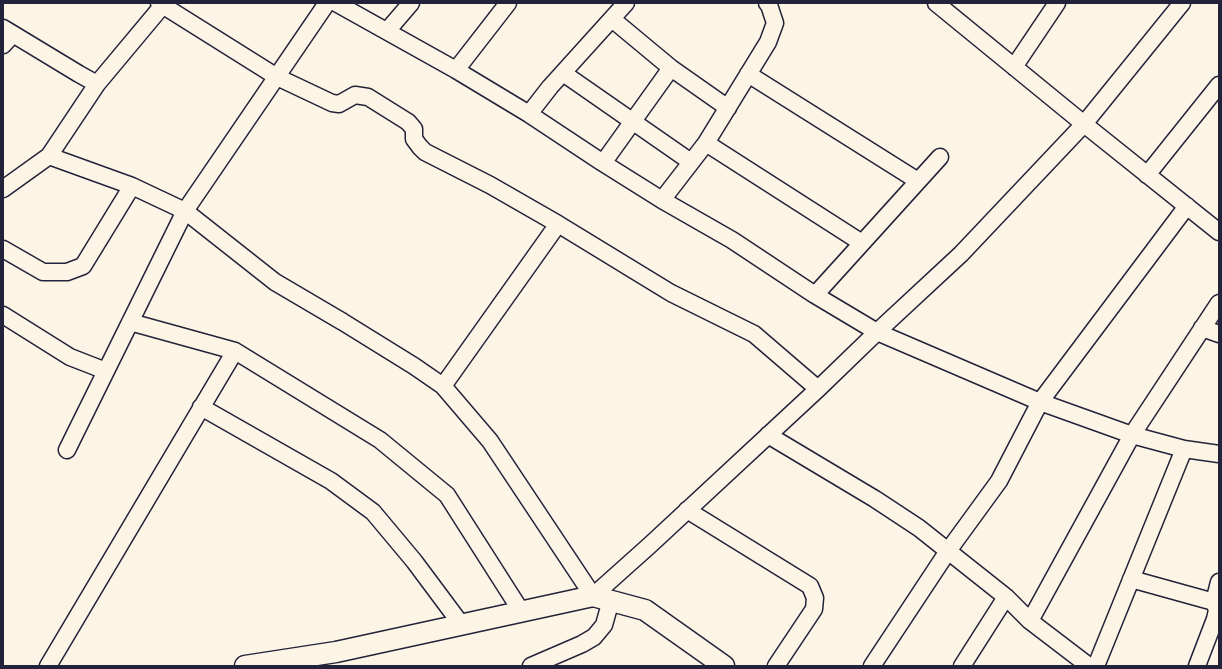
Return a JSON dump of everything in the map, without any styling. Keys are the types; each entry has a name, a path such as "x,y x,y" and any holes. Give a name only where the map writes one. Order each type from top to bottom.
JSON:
{"street":[{"path":"66,450 186,211 327,3"},
{"path":"336,3 456,70 529,114 602,163 662,200 732,240 815,295 876,332 1040,402 1132,435 1184,449 1219,454"},
{"path":"387,31 411,3"},
{"path":"456,70 508,3"},
{"path":"529,114 550,86 626,3"},
{"path":"662,200 706,143 768,42 774,23 769,5 767,3"},
{"path":"936,3 953,8 1014,67 1219,232"},
{"path":"1014,67 1057,3"},
{"path":"602,598 687,510 961,254 1084,124 1182,3"},
{"path":"3,189 49,156 97,84 161,4 277,77 332,103 339,104 355,95 368,97 408,122 414,129 414,139 420,148 425,152 490,185 558,224 671,293 754,334 818,389"},
{"path":"612,19 671,68 728,108"},
{"path":"6,36 97,84"},
{"path":"602,163 671,68"},
{"path":"563,73 691,162"},
{"path":"748,74 918,181"},
{"path":"1147,175 1219,85"},
{"path":"706,143 862,243"},
{"path":"49,156 132,186 186,211 275,282 356,330 443,386 490,441 602,598 604,625 594,637 582,644 531,666"},
{"path":"815,295 940,156"},
{"path":"3,249 43,272 67,272 83,266 132,186"},
{"path":"872,666 948,551 1000,481 1040,402 1187,206"},
{"path":"443,386 558,224"},
{"path":"1030,621 1132,435 1219,303"},
{"path":"3,315 70,357 106,371"},
{"path":"130,322 235,351 380,440 447,495 521,611"},
{"path":"1202,328 1219,334"},
{"path":"48,666 235,351"},
{"path":"201,407 331,481 373,512 414,561 461,624"},
{"path":"768,435 875,499 919,528 1006,597 1030,621 1089,666"},
{"path":"1096,666 1184,449"},
{"path":"687,510 810,586 815,598 814,609 776,666"},
{"path":"1131,579 1214,602"},
{"path":"1197,666 1216,619 1217,610 1214,602 1219,582"},
{"path":"962,666 1006,597"},
{"path":"245,666 336,652 521,611 602,598 645,610 724,666"}]}
